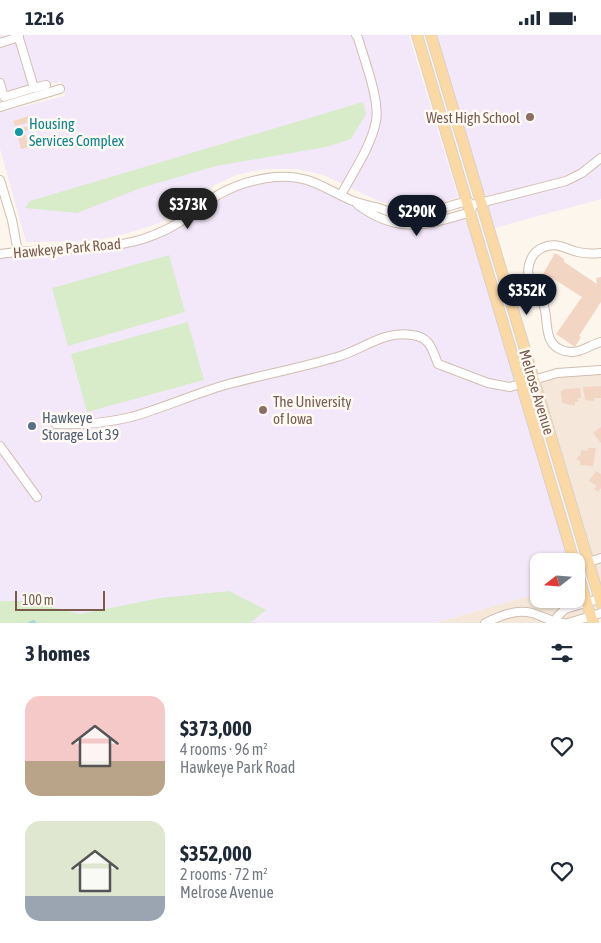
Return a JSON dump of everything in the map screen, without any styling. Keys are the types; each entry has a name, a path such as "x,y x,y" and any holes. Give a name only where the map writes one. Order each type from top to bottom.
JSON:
{"main road":[{"name":"Melrose Avenue","path":"418,35 473,205 533,380 600,602"},
{"name":"Melrose Avenue","path":"431,35 473,205 521,384 572,553"},
{"path":"585,596 595,618"}],"street":[{"path":"341,195 372,136 376,119 375,99 356,35"},
{"path":"0,43 19,36 34,88"},
{"path":"0,83 4,97 46,85"},
{"path":"0,107 60,89"},
{"path":"473,205 566,181 582,173 601,157"},
{"name":"Hawkeye Park Road","path":"0,255 18,252 111,246 143,238 168,229 228,189 264,178 303,179 320,184 353,200 389,212 422,213 473,205"},
{"path":"0,180 12,220 18,252"},
{"name":"Hawkeye Park Road","path":"353,200 369,213 405,225 427,224 473,205"},
{"path":"601,253 587,253 558,245 549,245 532,256 528,275 530,282 543,302 546,311 547,334 554,345 560,349 573,352 581,351 601,342"},
{"path":"56,424 82,425 132,417 225,385 339,357 373,340 411,334 424,338 430,344 438,364 488,383 510,387 557,373 601,370"},
{"path":"0,446 37,497"},
{"path":"585,563 601,558"},
{"path":"557,623 557,617 565,609 587,603 600,602"},
{"path":"485,623 502,615 521,612 530,613 557,623 563,623"},
{"path":"568,623 595,618"}],"shaded area":[{"path":"0,35 409,35 458,197 427,208 406,208 381,202 323,175 297,169 265,169 236,175 217,184 160,223 118,236 93,241 26,242 0,149 0,112 65,96 61,81 0,100"},
{"name":"West High School","path":"434,35 601,35 601,199 491,229"},
{"name":"The University of Iowa","path":"288,181 315,186 392,224 460,218 468,220 569,553 530,553 530,596 435,623 0,623 0,259 22,255 92,253 125,247 148,240 188,221 235,191 266,182"},
{"path":"601,370 601,595 537,379"},
{"path":"530,596 530,608 585,608 590,623 435,623"}],"green space":[{"path":"363,102 366,114 351,139 326,147 216,166 141,188 77,213 25,208 30,201"},
{"path":"169,255 185,312 68,346 52,288"},
{"path":"188,322 204,380 87,412 71,354"},
{"path":"229,591 266,610 250,623 0,623 0,601 27,601 80,614 160,598"}],"building":[{"name":"Housing Services Complex","path":"29,116 33,129 20,132 20,134 25,133 29,147 21,149 16,129 28,126 27,123 15,126 13,121"},
{"path":"555,253 564,259 564,262 597,284 596,278 601,277 601,302 579,336 581,337 575,347 556,334 582,297 543,274"},
{"path":"601,386 601,398 594,398 594,401 585,400 583,387"},
{"path":"580,388 581,398 578,398 578,402 575,402 575,406 562,403 561,391 564,389"},
{"path":"601,427 601,443 593,433"},
{"path":"588,448 596,448 593,466 580,465 580,461 577,460 578,456 580,456 581,450 588,451"},
{"path":"596,471 601,474 601,488 598,492 594,489 597,486 589,481"}],"waterway":[{"path":"29,623 34,621 35,623"}],"place":[{"name":"West High School","path":"530,117"},
{"name":"Housing Services Complex","path":"19,132"},
{"name":"The University of Iowa","path":"263,410"},
{"name":"Hawkeye Storage Lot 39","path":"32,426"}]}
